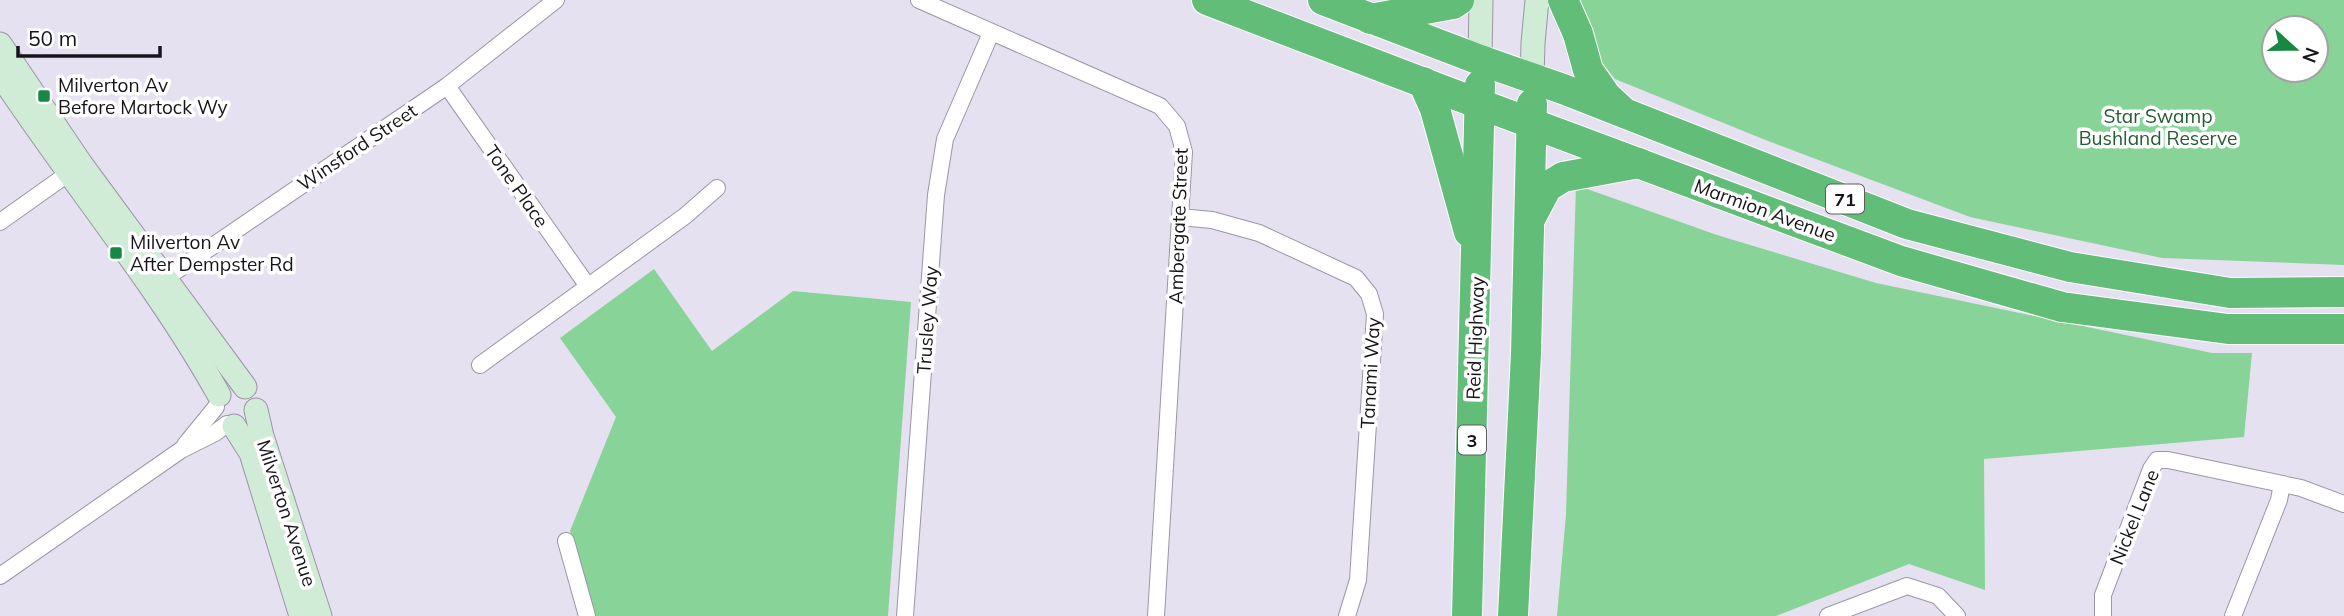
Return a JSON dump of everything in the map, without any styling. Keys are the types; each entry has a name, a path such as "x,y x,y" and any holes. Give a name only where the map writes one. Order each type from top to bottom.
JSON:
{"highway":[{"name":"Marmion Avenue","path":"1207,0 1901,261 2062,307 2228,329 2344,329"},
{"name":"Marmion Avenue","path":"1323,0 1563,89 1908,224 2070,267 2230,293 2344,292"},
{"path":"1370,19 1453,4 1459,0"},
{"path":"1563,0 1578,34 1588,70 1606,96 1625,114"},
{"name":"Reid Highway","path":"1467,616 1480,60"},
{"path":"1513,616 1520,504 1532,79"},
{"path":"1423,82 1435,109 1477,264"},
{"path":"1529,221 1547,187 1563,177 1640,163"}],"street":[{"name":"Winsford Street","path":"159,283 447,86 556,0"},
{"name":"Ambergate Street","path":"919,0 1160,106 1177,126 1185,152 1156,616"},
{"path":"1480,60 1481,0"},
{"path":"1532,79 1537,0"},
{"name":"Trusley Way","path":"905,616 936,195 945,139 991,33"},
{"name":"Milverton Avenue","path":"0,44 75,169"},
{"name":"Milverton Avenue","path":"0,74 75,169 159,283 245,387"},
{"name":"Tone Place","path":"447,86 587,285"},
{"path":"0,222 75,169"},
{"path":"480,365 685,216 717,188"},
{"name":"Tanami Way","path":"1180,217 1212,220 1259,233 1356,278 1369,293 1374,314 1359,580 1348,616"},
{"name":"Milverton Avenue","path":"159,283 224,413 251,453 302,616"},
{"path":"0,576 181,450 215,433 231,386 245,387 255,396 256,410 248,422 224,413"},
{"name":"Milverton Avenue","path":"256,410 320,616"},
{"name":"Nickel Lane","path":"2103,616 2103,595 2151,469 2157,460 2282,484"},
{"path":"2233,616 2282,484 2301,488 2344,505"},
{"path":"566,541 587,616"},
{"path":"1828,616 1907,586 1938,596 1958,616"}],"green space":[{"name":"Star Swamp Bushland Reserve","path":"1575,0 2344,0 2344,265 2162,258 1970,217 1763,139 1615,79 1591,49"},
{"path":"1576,185 1717,235 1876,283 2212,353 2252,353 2244,437 1984,459 1985,590 1909,564 1776,616 1557,616 1566,514"},
{"path":"654,269 712,351 793,291 911,302 888,616 596,616 570,531 616,417 560,338"}],"place":[{"name":"Milverton Av Before Martock Wy","path":"44,96"},
{"name":"Milverton Av After Dempster Rd","path":"116,253"}]}
